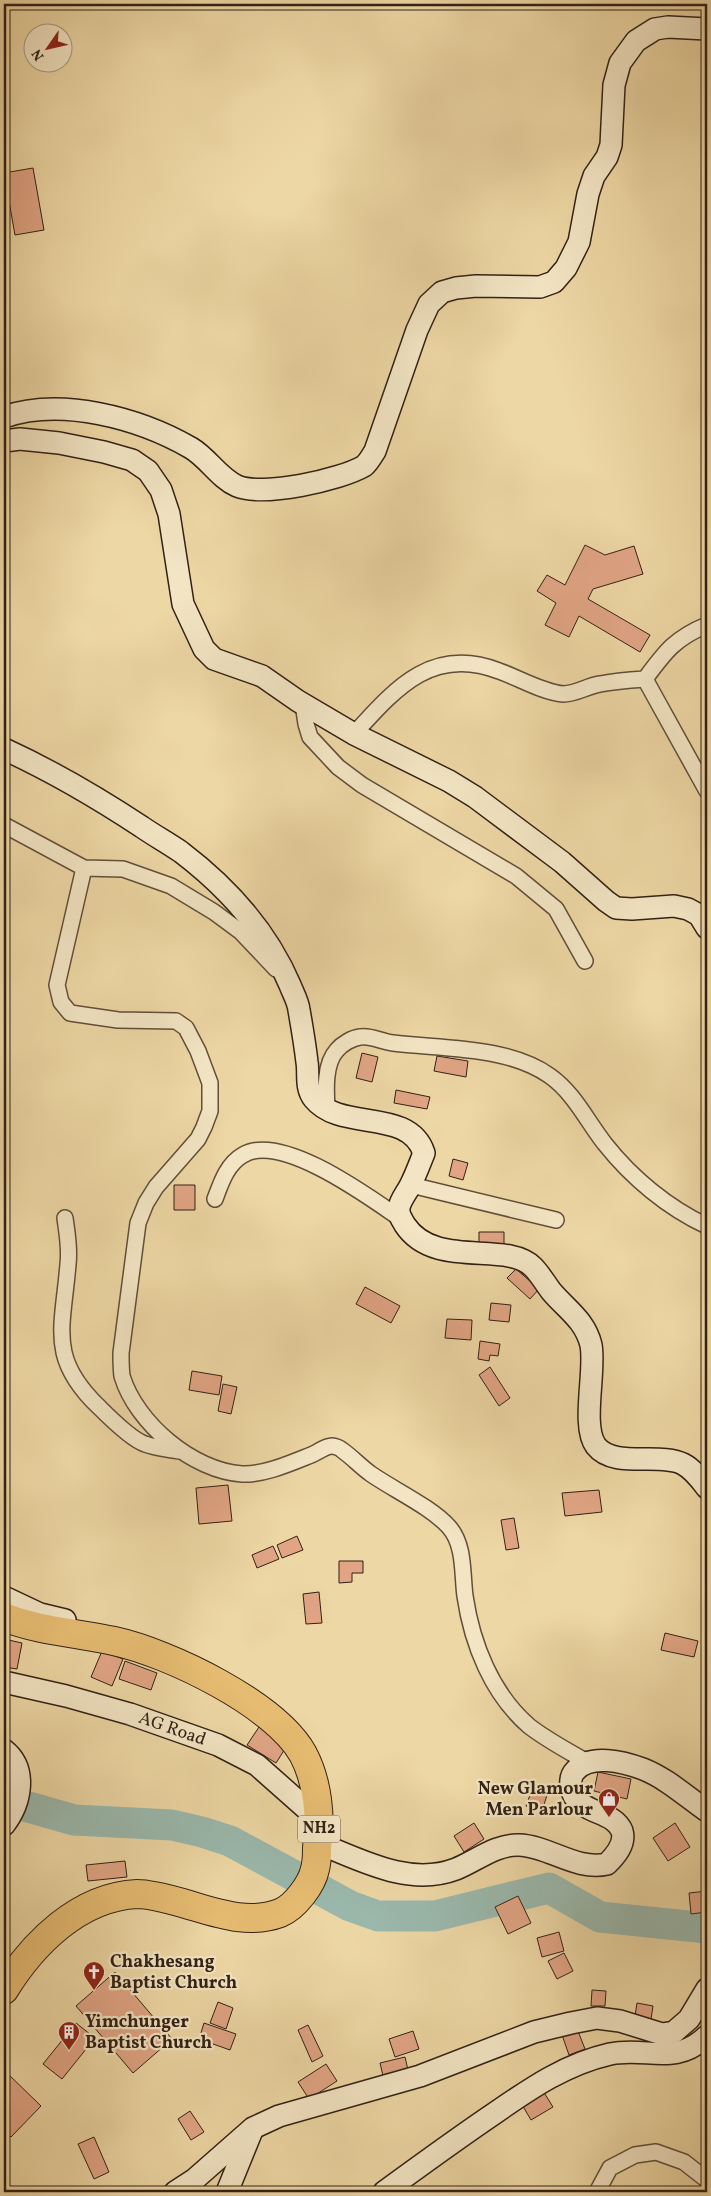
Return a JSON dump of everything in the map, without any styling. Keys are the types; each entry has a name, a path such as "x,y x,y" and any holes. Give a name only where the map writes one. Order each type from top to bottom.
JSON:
{"highway":[{"name":"NH2","path":"4,1617 56,1630 115,1641 157,1653 232,1690 276,1723 303,1754 316,1793 319,1831 315,1871 295,1903 282,1912 266,1917 230,1917 183,1903 139,1894 109,1899 88,1907 63,1922 37,1945 4,1990"}],"main road":[{"path":"4,417 18,412 54,408 127,420 157,431 192,448 220,475 238,486 257,490 290,488 346,474 366,465 375,451 417,330 429,304 442,292 456,288 476,286 540,287 554,282 566,268 579,242 588,194 594,176 607,157 611,145 614,85 620,63 636,41 655,29 668,27 707,29"},
{"path":"4,441 20,439 59,443 104,452 132,460 148,472 161,490 168,514 183,604 204,649 214,659 226,665 242,668 262,676 303,704 354,734 476,797 562,862 616,908 681,907 699,915 707,928"},
{"path":"4,750 58,776 114,808 180,852 212,878 249,916 276,953 299,1007 308,1065 308,1085 314,1099 327,1108 351,1117 407,1130 415,1136 424,1152 411,1185 399,1208 401,1219 415,1238 431,1246 461,1252 507,1256 525,1261 532,1266 551,1291 576,1316 585,1329 591,1346 590,1423 596,1445 614,1457 683,1464 707,1488"},
{"path":"4,1597 40,1614 73,1622 157,1653"},
{"name":"AG Road","path":"4,1682 66,1696 130,1714 218,1745 257,1765 319,1831 372,1866 400,1873 430,1876 456,1869 504,1846 520,1845 597,1866 607,1864 622,1844 623,1833 619,1825 586,1808 574,1795 570,1782 571,1775 587,1762"},
{"path":"4,1750 17,1764 19,1788 16,1803 4,1825"},
{"path":"587,1762 605,1760 644,1769 680,1791 707,1812"},
{"path":"175,2192 195,2180 253,2128 279,2116 420,2076 534,2032 571,2023 597,2018 620,2021 662,2034 674,2032 689,2019 707,1989"},
{"path":"384,2192 464,2134 545,2079 579,2063 611,2053 680,2053 696,2047 707,2036"},
{"path":"227,2192 253,2128"}],"street":[{"path":"354,734 389,697 418,675 447,663 462,662 484,665 546,690 562,694 571,693 599,684 645,679 669,647 684,636 707,624"},
{"path":"645,679 707,791"},
{"path":"303,704 310,737 338,767 362,785 516,876 556,909 585,961"},
{"path":"4,825 84,868 123,869 171,886 214,912 241,932 290,985"},
{"path":"84,868 57,985 61,1002 70,1013 118,1020 176,1021 186,1028 198,1051 210,1083 210,1111 198,1139 156,1187 146,1203 138,1224 121,1353 122,1374 129,1394 147,1419 182,1452 198,1462 220,1471 244,1474 281,1466 330,1446 340,1448 370,1473 450,1528 460,1551 465,1597 473,1634 485,1666 499,1690 512,1709 530,1726 587,1762"},
{"path":"327,1108 326,1088 331,1061 336,1050 358,1037 366,1036 414,1046 493,1053 515,1059 534,1066 551,1076 567,1091 604,1143 636,1178 664,1200 707,1226"},
{"path":"215,1199 225,1173 243,1155 262,1148 303,1160 348,1182 401,1219"},
{"path":"411,1185 556,1220"},
{"path":"65,1218 69,1262 61,1315 61,1346 69,1370 82,1391 109,1417 144,1444 182,1452"},
{"path":"597,2192 610,2168 635,2154 656,2152 684,2162 707,2180"}],"building":[{"path":"33,168 44,230 15,235 4,173"},
{"path":"585,545 605,555 634,546 643,574 593,589 588,599 650,635 640,652 579,616 569,637 545,625 556,603 537,591 547,575 565,585"},
{"path":"362,1053 378,1057 372,1082 356,1078"},
{"path":"437,1056 468,1061 466,1077 434,1071"},
{"path":"396,1090 430,1097 427,1109 394,1103"},
{"path":"453,1159 468,1163 463,1180 449,1176"},
{"path":"174,1185 195,1185 195,1210 174,1210"},
{"path":"479,1232 504,1232 504,1246 479,1246"},
{"path":"516,1269 539,1289 530,1299 507,1278"},
{"path":"365,1287 400,1306 391,1323 356,1304"},
{"path":"491,1303 511,1305 509,1322 489,1320"},
{"path":"447,1319 472,1320 471,1340 445,1338"},
{"path":"480,1341 500,1344 498,1356 490,1355 489,1361 478,1359"},
{"path":"490,1367 510,1398 499,1406 479,1375"},
{"path":"192,1371 222,1376 219,1395 189,1390"},
{"path":"223,1384 237,1387 231,1414 218,1411"},
{"path":"228,1485 232,1521 199,1524 196,1488"},
{"path":"599,1490 602,1512 565,1516 562,1493"},
{"path":"514,1518 519,1548 506,1550 501,1520"},
{"path":"297,1536 303,1550 282,1558 277,1545"},
{"path":"273,1546 279,1559 257,1568 252,1555"},
{"path":"339,1561 363,1561 363,1573 352,1573 352,1582 339,1583"},
{"path":"319,1592 322,1623 306,1624 303,1594"},
{"path":"665,1633 698,1641 694,1657 661,1650"},
{"path":"4,1639 22,1643 17,1669 4,1667"},
{"path":"102,1651 123,1659 112,1686 91,1677"},
{"path":"125,1661 157,1673 151,1690 119,1679"},
{"path":"259,1727 288,1744 276,1763 247,1745"},
{"path":"598,1772 631,1779 627,1799 594,1791"},
{"path":"534,1784 549,1789 542,1811 526,1806"},
{"path":"474,1823 484,1839 464,1852 454,1836"},
{"path":"675,1823 690,1847 668,1861 653,1838"},
{"path":"125,1861 127,1877 88,1881 86,1865"},
{"path":"707,1891 707,1912 691,1914 689,1893"},
{"path":"518,1896 531,1923 508,1934 495,1907"},
{"path":"559,1932 564,1951 542,1957 537,1938"},
{"path":"564,1953 573,1971 557,1979 548,1961"},
{"name":"Chakhesang Baptist Church","path":"115,1972 172,2039 133,2073 76,2006"},
{"path":"592,1990 606,1991 605,2006 591,2006"},
{"path":"218,2002 233,2008 226,2029 210,2023"},
{"path":"637,2003 653,2006 651,2019 635,2016"},
{"name":"Yimchunger Baptist Church","path":"76,2023 95,2038 62,2079 43,2064"},
{"path":"204,2023 236,2034 230,2050 199,2039"},
{"path":"308,2025 323,2056 312,2062 298,2030"},
{"path":"576,2026 585,2049 569,2055 561,2032"},
{"path":"413,2031 419,2049 395,2057 389,2039"},
{"path":"405,2057 408,2070 383,2076 380,2063"},
{"path":"326,2064 337,2081 309,2099 298,2082"},
{"path":"5,2071 41,2106 11,2137 4,2130 4,2117 7,2114 4,2111"},
{"path":"543,2091 553,2107 531,2120 521,2103"},
{"path":"190,2111 204,2132 191,2140 178,2119"},
{"path":"94,2137 109,2172 94,2179 78,2144"}],"waterway":[{"path":"4,1800 74,1820 172,1825 202,1832 230,1841 350,1906 378,1916 435,1916 549,1888 600,1917 707,1928"}],"place":[{"name":"New Glamour Men Parlour","path":"609,1818"},
{"name":"Chakhesang Baptist Church","path":"94,1991"},
{"name":"Yimchunger Baptist Church","path":"69,2051"}]}
